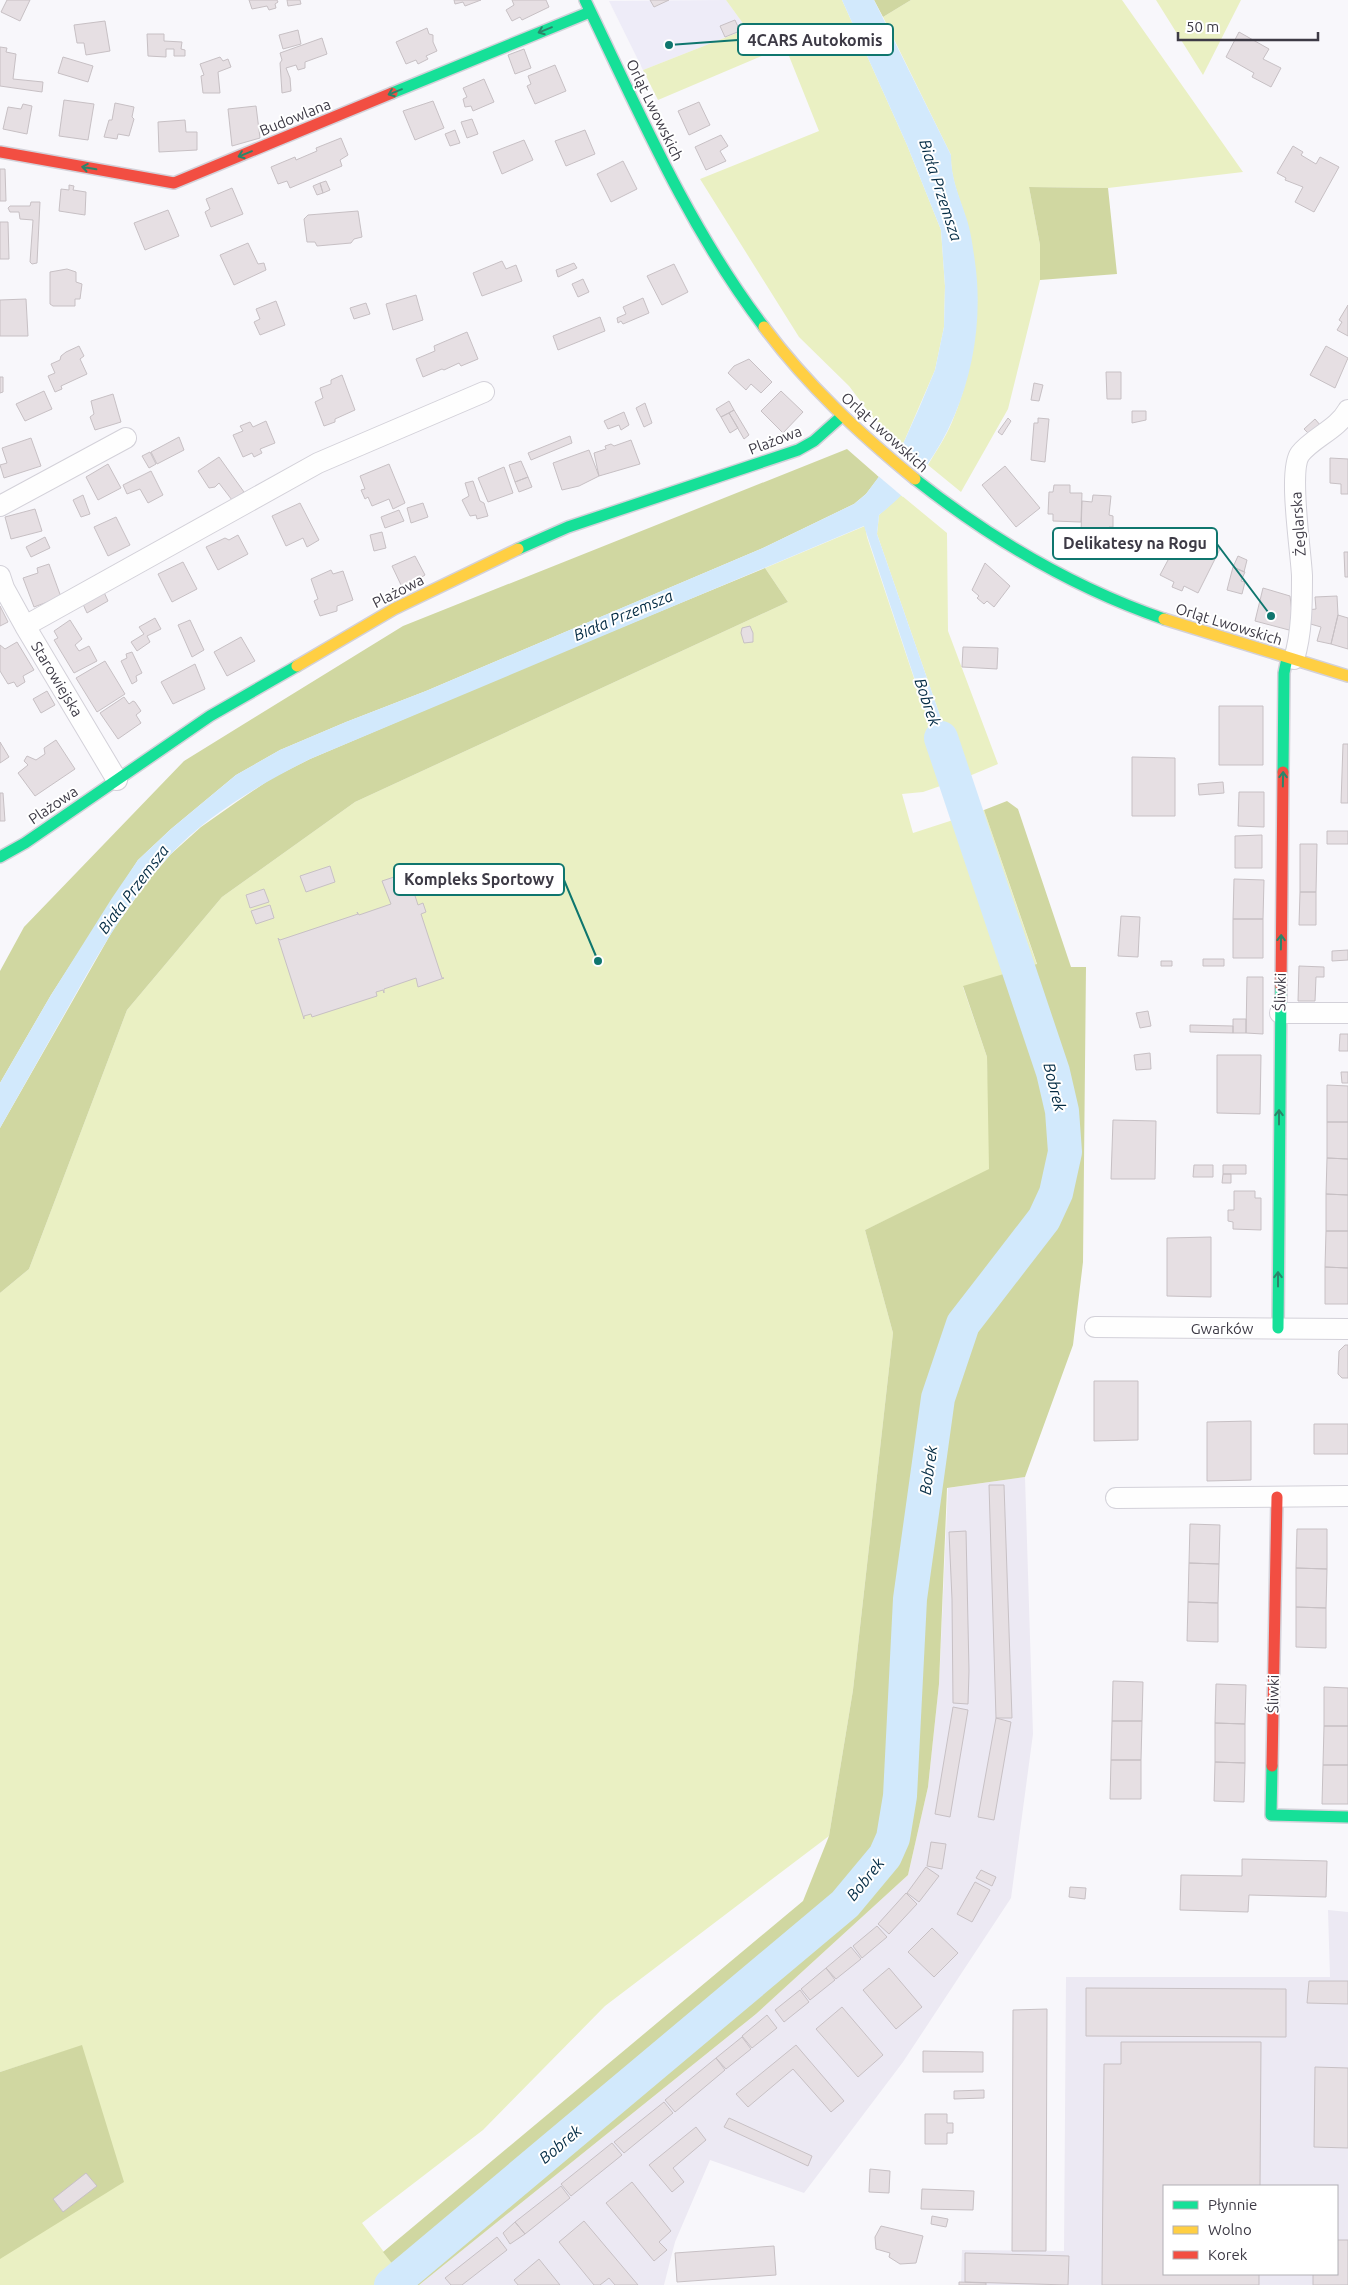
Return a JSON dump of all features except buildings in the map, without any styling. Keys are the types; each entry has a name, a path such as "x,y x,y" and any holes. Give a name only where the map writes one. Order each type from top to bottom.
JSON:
{"street":[{"name":"Orląt Lwowskich","path":"585,0 673,180 718,260 763,328 842,416 956,513 999,542 1082,587 1151,615 1348,676"},
{"name":"Budowlana","path":"0,152 174,183 590,12"},
{"path":"25,626 318,462 484,392"},
{"name":"Żeglarska","path":"1291,658 1299,642 1302,578 1294,474 1300,454 1328,432 1348,410"},
{"name":"Plażowa","path":"0,857 25,843 210,716 394,609 497,558 568,527 798,450 814,440 842,416"},
{"path":"0,506 126,438"},
{"name":"Starowiejska","path":"0,576 25,626 117,780"},
{"name":"Śliwki","path":"1278,1328 1284,673 1291,658"},
{"path":"1280,1013 1348,1013"},
{"name":"Gwarków","path":"1095,1327 1348,1329"},
{"path":"1116,1498 1348,1496"},
{"name":"Śliwki","path":"1277,1497 1271,1814 1348,1816"}],"shaded area":[{"path":"726,0 747,29 643,70 609,1"},
{"path":"1025,1477 1033,1734 1011,1898 903,2062 804,2193 710,2160 675,2242 664,2285 419,2285 756,2014 908,1875 928,1787 939,1684 948,1488"},
{"path":"1328,1910 1348,1912 1348,2285 961,2285 962,2250 1064,2251 1066,1977 1330,1977"}],"green space":[{"path":"726,0 842,0 907,145 941,230 945,286 944,327 935,370 903,444 874,419 849,386 799,337 700,179 819,131 785,46 658,100 643,70 747,29"},
{"path":"874,0 911,0 883,17"},
{"path":"911,0 1122,0 1243,172 1108,188 1029,187 1040,245 1040,280 1008,409 961,492 928,465 950,428 967,376 975,330 976,283 974,260 968,225 955,186 951,155 883,17"},
{"path":"1156,0 1241,0 1203,75"},
{"path":"1029,187 1108,188 1117,274 1040,280 1040,245"},
{"path":"847,449 879,477 866,494 854,504 763,548 426,691 280,750 236,775 171,829 138,860 51,995 0,1083 0,971 24,927 184,761 403,626"},
{"path":"901,495 947,533 948,631 998,764 962,779 877,534 879,515"},
{"path":"865,526 867,537 949,783 923,792 902,794 913,833 984,810 1037,965 963,987 987,1057 992,1170 865,1230 893,1333 853,1690 829,1836 605,2006 483,2130 362,2223 409,2285 0,2285 0,2258 75,2048 0,2072 0,1293 29,1269 127,1010 222,897 355,802 788,602 765,568"},
{"path":"765,568 788,602 355,802 222,897 127,1010 29,1269 0,1293 0,1128 113,930 147,882 171,854 201,827 238,801 272,778 310,759"},
{"path":"1007,801 1018,809 1071,967 1086,967 1083,1262 1073,1345 1025,1477 947,1488 939,1684 928,1787 908,1875 756,2014 419,2285 409,2285 383,2252 803,1901 829,1836 853,1690 893,1333 865,1230 989,1169 987,1057 963,986 1037,964 984,810"},
{"path":"82,2045 124,2182 0,2259 0,2072"}],"water":[{"name":"Biała Przemsza","path":"842,0 874,0 951,155 954,179 968,222 973,245 978,297 976,332 970,367 960,402 946,434 927,464 905,492 879,515 877,534 962,779 949,783 864,526 310,759 254,790 218,813 170,855 144,886 120,920 0,1128 0,1083 51,995 112,898 138,860 171,829 236,775 280,750 426,691 763,548 854,504 866,494 903,444 935,370 944,327 945,286 941,230 907,145"}],"pier":[{"path":"901,443 930,467 903,497 877,475"}],"waterway":[{"name":"Bobrek","path":"391,2285 845,1904 885,1856 893,1838 900,1796 910,1599 938,1398 963,1324 1044,1219 1056,1193 1065,1152 1062,1111 1053,1072 941,738"}],"traffic: fast":[{"path":"585,0 645,126 688,209 737,289 764,327"},
{"path":"392,93 590,12"},
{"path":"518,549 568,527 798,450 814,441 842,416"},
{"path":"915,479 973,522 1033,560 1097,592 1164,619"},
{"path":"1283,772 1284,673 1287,658"},
{"path":"0,857 25,843 210,716 297,666"},
{"path":"1278,1328 1281,987"},
{"path":"1272,1766 1271,1815 1348,1817"}],"traffic: slow":[{"path":"764,327 816,388 874,444 915,479"},
{"path":"297,666 394,609 518,549"},
{"path":"1164,619 1348,676"}],"traffic: jam":[{"path":"0,152 174,183 392,93"},
{"path":"1281,987 1283,772"},
{"path":"1272,1766 1277,1497"}],"place":[{"name":"4CARS Autokomis","path":"669,45"},
{"name":"Delikatesy na Rogu","path":"1271,616"},
{"name":"Kompleks Sportowy","path":"598,961"}]}
